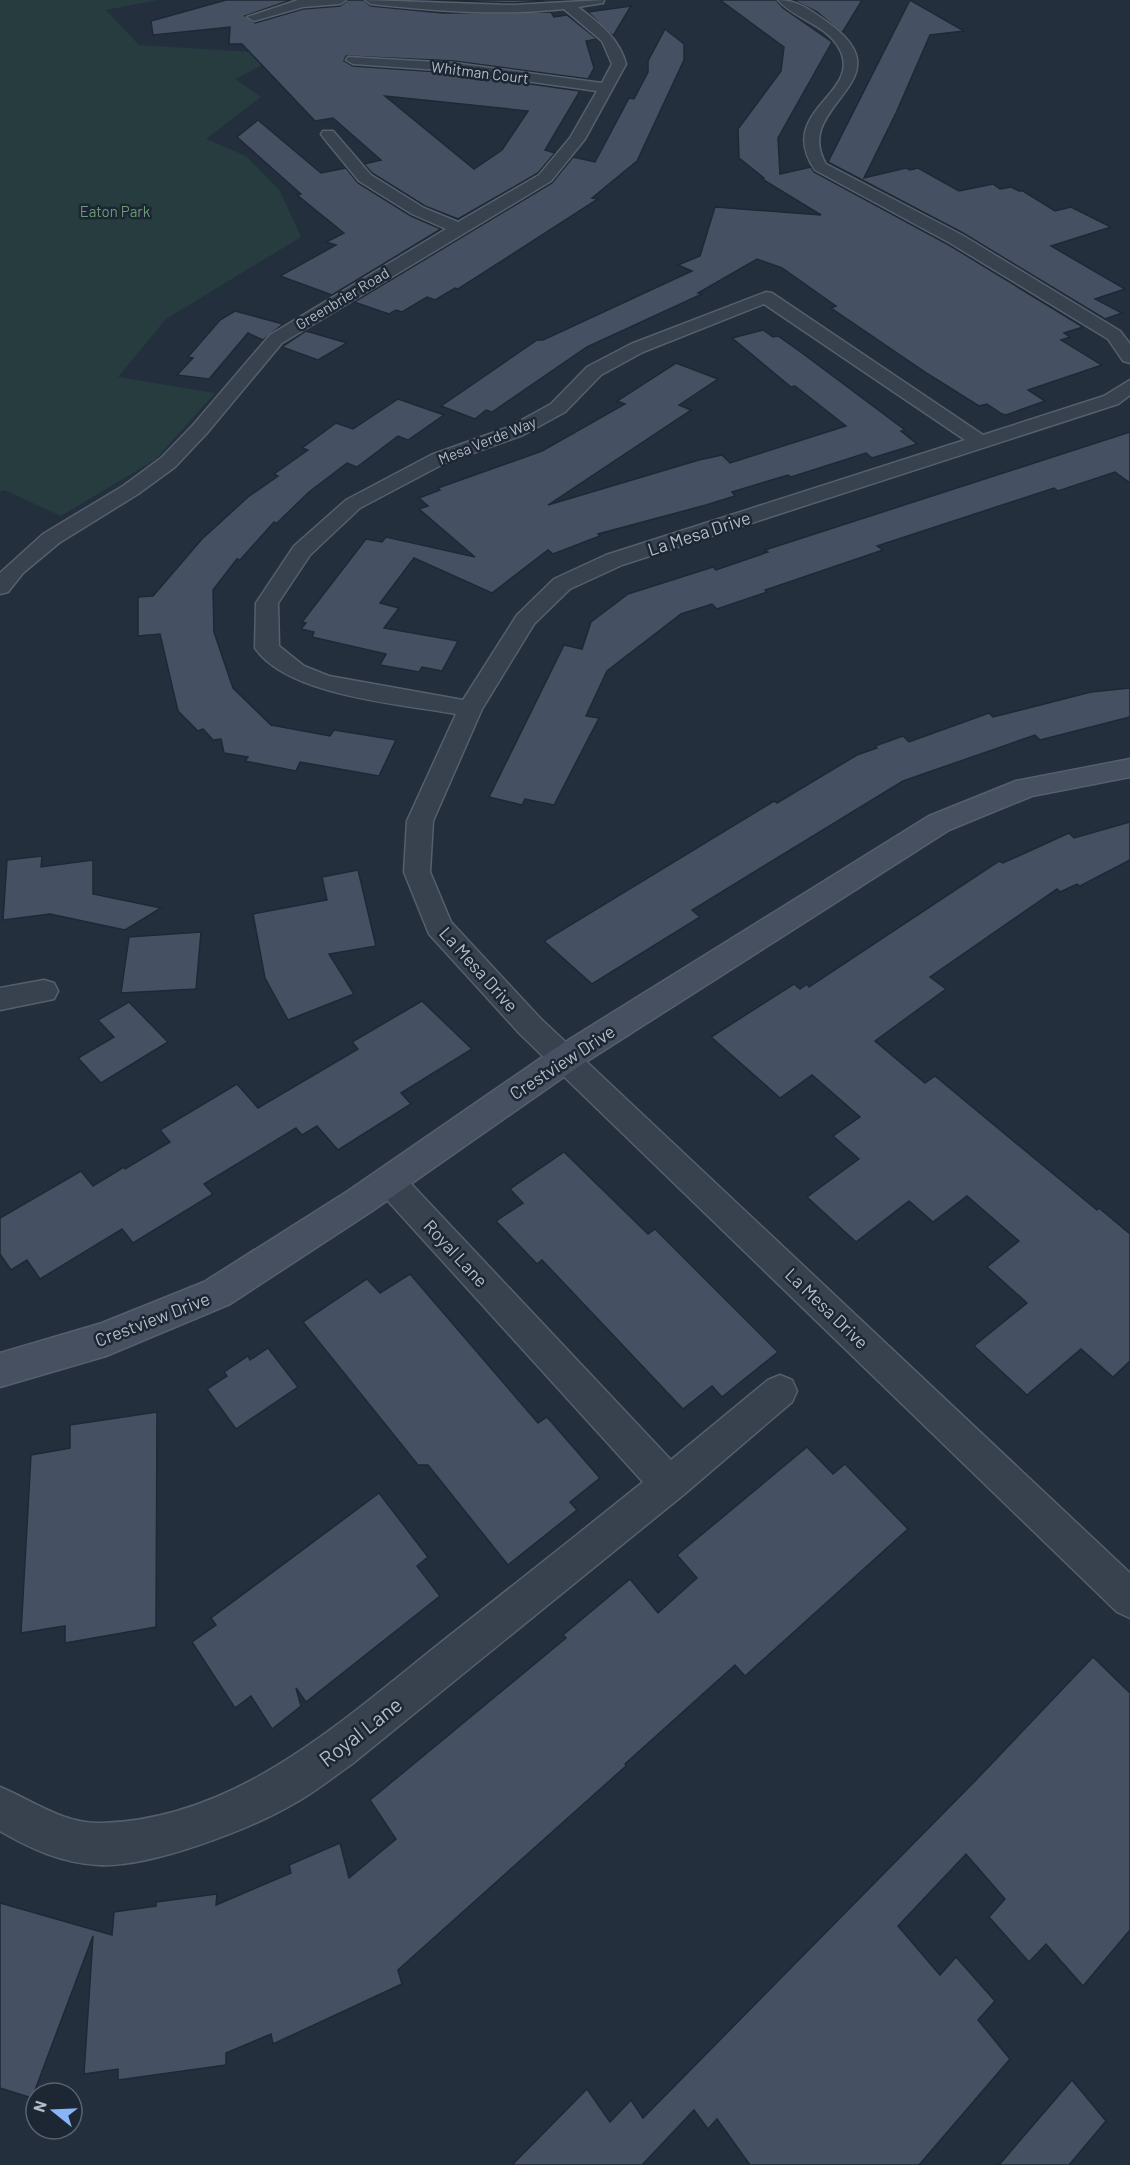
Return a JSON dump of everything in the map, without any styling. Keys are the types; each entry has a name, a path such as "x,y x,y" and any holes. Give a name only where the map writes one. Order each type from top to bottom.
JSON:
{"main road":[{"name":"Crestview Drive","path":"0,1370 106,1339 217,1293 389,1180 566,1058 939,823 1026,788 1130,768"}],"street":[{"path":"254,17 302,3 340,0"},
{"path":"371,0 499,10 568,6 598,0"},
{"path":"784,0 826,27 846,45 851,61 849,76 811,130 810,146 820,167 956,239 1114,335 1130,357"},
{"name":"Greenbrier Road","path":"0,586 48,541 150,477 174,456 276,339 457,228 545,178 563,160 576,142 619,64 618,53 609,40 568,6"},
{"name":"Whitman Court","path":"353,60 454,67 606,88"},
{"path":"328,134 365,178 418,211 457,228"},
{"name":"Mesa Verde Way","path":"470,709 324,682 296,671 267,648 267,603 302,551 353,504 438,459 516,431 558,408 594,371 637,348 699,326 766,297 982,442"},
{"name":"La Mesa Drive","path":"1130,386 1111,400 614,560 562,584 525,620 470,709 420,821 417,872 439,927 530,1026 1130,1599"},
{"path":"0,999 44,991"},
{"name":"Royal Lane","path":"389,1180 669,1484"},
{"name":"Royal Lane","path":"0,1808 45,1834 100,1844 162,1836 216,1817 280,1789 338,1750 669,1484 780,1391"}],"green space":[{"name":"Eaton Park","path":"0,0 158,0 106,10 139,45 284,54 235,79 261,97 206,139 246,156 280,191 301,237 166,319 118,377 215,393 156,459 61,516 4,490 0,492"}],"building":[{"path":"226,0 291,0 245,16 255,23 303,9 340,6 348,0 363,0 371,6 443,13 551,12 554,17 567,15 597,39 586,41 594,68 588,79 454,61 346,56 344,61 353,66 454,73 580,91 545,150 555,153 538,173 458,219 425,206 372,173 364,164 381,160 333,118 315,121 242,44 229,44 230,27 153,35 151,21","holes":["385,96 528,111 502,150 474,169"]},
{"path":"432,0 544,0 544,1 513,3"},
{"path":"720,0 776,0 783,8 832,42 778,138 780,174 811,167 814,172 949,245 1083,327 1064,333 1070,337 1061,340 1102,365 1028,390 1045,401 1006,415 1002,414 987,404 979,406 928,374 831,308 836,306 782,268 757,259 698,293 702,294 587,347 492,412 486,410 475,419 441,406 537,340 543,340 692,271 678,265 700,256 715,207 821,215 762,179 764,178 739,158 738,129 781,71 784,47"},
{"path":"793,0 862,0 842,33 817,12"},
{"path":"910,0 964,31 930,35 896,113 864,178 906,168 910,170 918,168 959,191 993,184 1000,189 1011,187 1023,191 1055,211 1071,207 1111,227 1051,246 1125,289 1095,299 1122,313 1105,319 963,233 828,162"},
{"path":"631,6 613,36 588,12"},
{"path":"665,29 684,44 684,60 637,161 592,198 598,199 458,289 455,288 435,300 427,297 402,312 396,310 389,314 354,302 552,183 573,157 595,162 629,98 634,99 648,72 648,61"},
{"path":"258,120 321,173 346,168 358,183 411,216 441,229 332,295 280,276 336,245 326,242 344,233 297,195 301,194 237,137"},
{"path":"235,311 283,324 263,340 248,333 209,379 177,375 193,358 188,357 220,320"},
{"path":"763,330 773,337 778,336 802,353 905,430 901,431 917,444 872,458 866,453 791,477 788,475 732,492 735,496 598,534 600,536 553,554 548,550 492,593 414,558 380,603 399,608 384,628 458,641 442,671 422,667 419,672 380,665 386,654 312,637 314,632 301,629 306,623 302,622 366,539 382,542 386,537 475,557 419,509 428,506 419,498 440,490 438,488 542,451 625,404 617,401 676,363 718,379 679,405 691,410 548,505 699,460 722,455 730,463 846,426 795,386 791,387 732,338"},
{"path":"306,331 347,343 318,360 282,347"},
{"path":"398,399 444,415 408,440 398,436 357,467 347,463 309,492 277,523 274,522 240,560 237,559 213,590 214,632 233,688 271,725 330,736 334,730 396,740 379,776 300,762 296,771 245,761 248,757 224,753 221,739 213,740 203,729 198,731 178,711 160,634 138,636 138,597 153,596 202,539 248,497 278,476 274,474 308,450 302,448 336,423 353,429"},
{"path":"1130,432 1130,483 1115,472 1058,491 1054,488 877,546 883,550 765,590 767,592 717,609 712,604 681,614 607,671 586,716 599,718 554,805 525,799 522,805 489,797 564,645 582,649 591,622 628,594 713,567 716,570 768,552 765,550"},
{"path":"1130,688 1130,717 1040,740 1035,735 903,781 692,910 700,917 592,984 544,941 774,801 777,803 857,755 877,748 875,746 903,736 909,742 989,713 993,717 1091,692"},
{"path":"1130,822 1130,860 1080,886 1077,884 1060,892 1057,889 930,977 946,989 875,1041 925,1083 935,1076 1097,1210 1099,1208 1130,1234 1130,1361 1113,1377 1081,1349 1027,1395 974,1346 1027,1303 987,1267 1019,1241 967,1196 933,1222 909,1201 856,1242 807,1197 859,1159 833,1136 860,1117 812,1075 780,1098 711,1037 794,984 800,989 807,984 809,987 999,861 1003,863 1069,833 1074,838"},
{"path":"42,856 41,867 93,860 93,894 161,908 125,930 50,914 3,920 7,860"},
{"path":"358,870 376,946 329,954 354,994 288,1020 265,978 253,914 327,900 322,877"},
{"path":"201,932 196,989 121,993 129,937"},
{"path":"422,1001 472,1049 401,1093 411,1104 338,1150 317,1126 302,1135 296,1128 204,1184 213,1194 133,1243 122,1229 40,1279 27,1260 11,1270 0,1254 0,1218 81,1171 93,1186 124,1167 125,1169 170,1142 160,1130 237,1084 258,1108 358,1049 352,1042"},
{"path":"129,1002 168,1042 101,1083 78,1058 114,1037 98,1020"},
{"path":"564,1152 648,1234 655,1229 778,1352 722,1397 712,1386 683,1409 542,1260 537,1264 496,1221 523,1203 510,1189"},
{"path":"410,1274 538,1423 547,1417 600,1478 570,1502 577,1510 508,1565 428,1465 418,1465 303,1322 367,1279 380,1293"},
{"path":"268,1348 298,1387 236,1429 207,1389 227,1376 224,1372 248,1356 250,1360"},
{"path":"157,1412 156,1627 65,1643 65,1626 21,1633 31,1455 70,1448 70,1425"},
{"path":"807,1447 833,1474 845,1464 908,1529 745,1676 735,1665 398,1970 402,1984 273,2044 271,2034 226,2053 226,2065 118,2080 118,2069 84,2074 93,1936 38,2081 24,2081 24,2096 0,2088 0,1903 112,1935 114,1912 156,1906 156,1902 217,1894 216,1905 291,1873 289,1865 340,1843 349,1878 396,1839 370,1800 566,1638 563,1635 630,1579 658,1613 697,1578 677,1555"},
{"path":"379,1493 428,1557 417,1566 440,1596 306,1702 296,1688 301,1706 272,1729 251,1696 235,1708 192,1642 216,1625 211,1618"},
{"path":"1093,1657 1130,1693 1130,1930 1083,1986 1046,1944 1029,1962 989,1917 1005,1899 966,1854 898,1926 940,1975 956,1957 995,2001 978,2020 1010,2059 919,2165 750,2165 717,2119 708,2129 694,2110 642,2165 512,2165 587,2089 610,2122 631,2100 643,2118 977,1779"},
{"path":"1072,2080 1106,2121 1069,2165 999,2165"}]}
